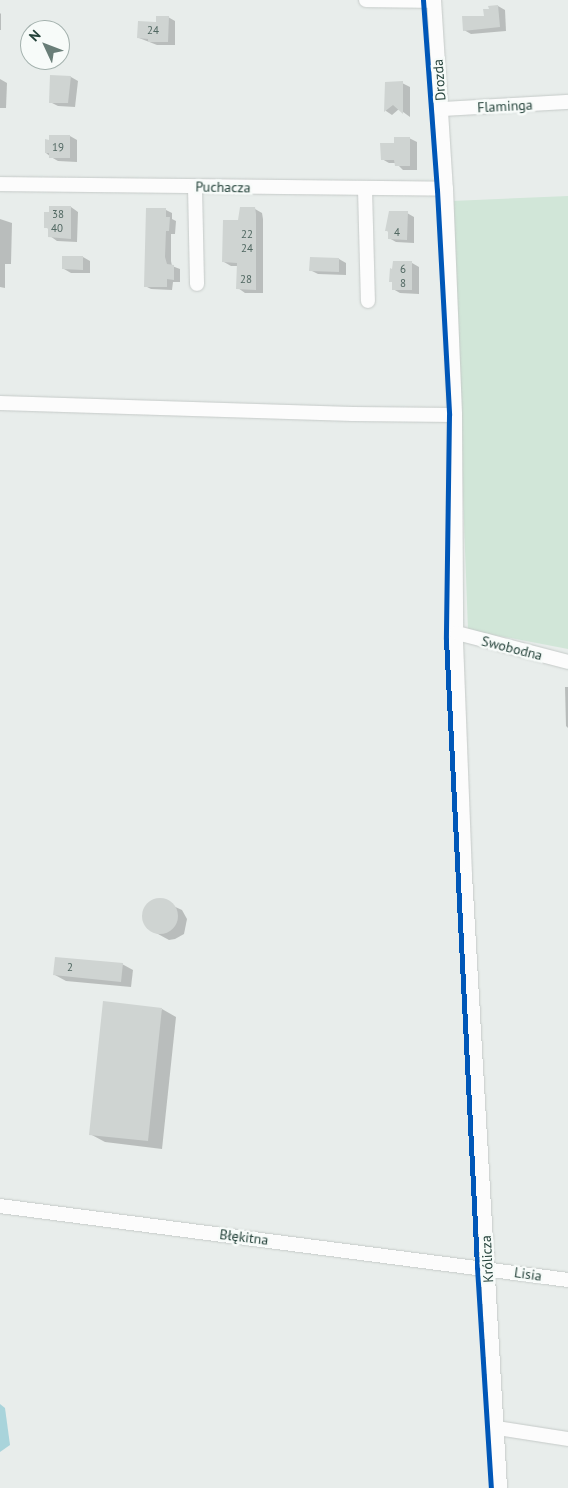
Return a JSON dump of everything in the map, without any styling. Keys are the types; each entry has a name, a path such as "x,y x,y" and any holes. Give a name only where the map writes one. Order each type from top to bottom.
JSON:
{"street":[{"path":"366,0 434,1"},
{"name":"Drozda","path":"434,1 446,189 455,415 456,637"},
{"name":"Flaminga","path":"441,109 568,102"},
{"name":"Puchacza","path":"0,184 446,189"},
{"path":"195,187 197,284"},
{"path":"365,189 368,301"},
{"path":"0,403 353,414 455,415"},
{"name":"Swobodna","path":"456,637 568,662"},
{"name":"Królicza","path":"456,637 465,875 500,1488"},
{"name":"Błękitna","path":"0,1206 487,1269"},
{"name":"Lisia","path":"487,1269 568,1280"},
{"path":"497,1428 568,1439"}],"green space":[{"path":"568,196 568,649 468,630 452,201"}],"water":[{"path":"0,1404 5,1408 10,1445 0,1452"}],"building":[{"path":"498,5 500,27 463,31 462,16 484,16 483,9 489,9 488,6"},
{"path":"156,16 169,16 168,42 148,42 148,39 137,38 138,21 156,22"},
{"path":"50,75 71,76 68,103 49,103"},
{"path":"403,81 403,114 393,105 384,112 385,82"},
{"path":"49,135 70,135 70,158 49,158 49,153 45,153 45,139 49,140"},
{"path":"394,137 410,137 410,166 395,166 394,160 381,160 380,143 394,143"},
{"path":"49,206 71,206 71,239 48,237 48,228 44,228 44,212 49,212"},
{"path":"240,207 255,207 256,290 236,289 237,263 222,262 223,220 238,220"},
{"path":"146,208 166,208 166,217 170,217 169,231 166,231 165,257 167,264 174,265 174,280 167,279 167,287 144,287"},
{"path":"389,211 408,211 407,240 388,239 388,231 385,231"},
{"path":"62,256 83,256 83,270 62,269"},
{"path":"310,257 339,258 339,272 309,271"},
{"path":"393,261 412,261 412,290 392,290 392,282 389,282 390,268 392,269"},
{"path":"160,898 172,904 178,916 172,928 160,934 148,928 142,916 148,904"},
{"path":"55,957 123,963 121,982 53,975"},
{"path":"103,1001 162,1008 148,1141 89,1135"}],"cycle path":[{"path":"423,0 437,190 449,415 446,639 477,1267 491,1488"}]}
